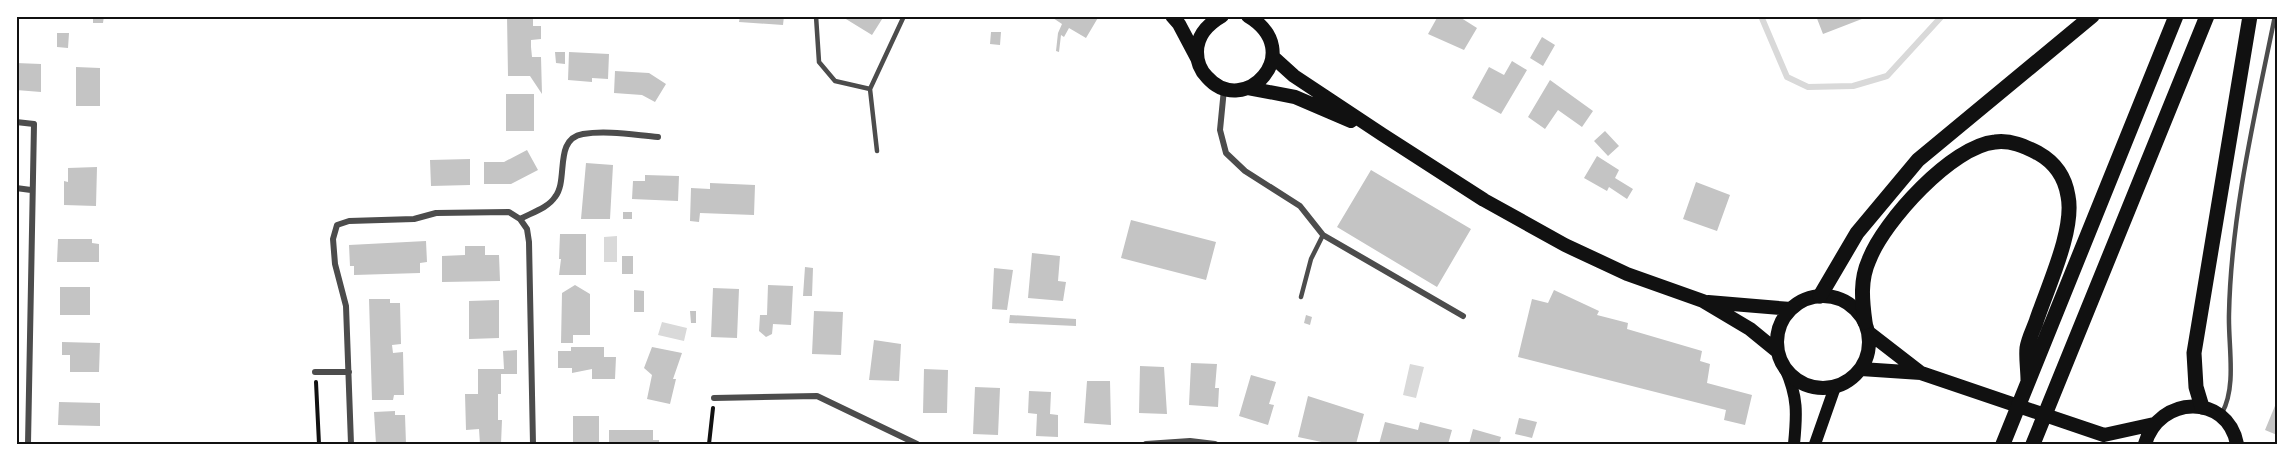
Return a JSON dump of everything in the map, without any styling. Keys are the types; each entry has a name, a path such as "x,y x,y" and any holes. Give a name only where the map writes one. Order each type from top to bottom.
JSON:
{"highway":[{"path":"1820,296 1857,233 1918,160 2092,16"},
{"path":"2004,444 2176,16"},
{"path":"2033,444 2207,16"},
{"path":"2202,407 2196,387 2194,353 2250,16"},
{"path":"1866,327 1861,290 1868,262 1878,241 1917,194 1942,170 1969,150 1994,142 2021,144 2045,157 2061,173 2068,196 2068,220 2027,347 2028,380"}],"main road":[{"path":"1172,16 1179,24 1202,72 1211,82 1224,88 1248,88 1295,98 1383,135"},
{"path":"1197,59 1197,45 1202,33 1211,22 1222,16"},
{"path":"1248,16 1268,33 1273,57 1265,76 1248,88"},
{"path":"1273,57 1294,76 1484,200 1565,245 1627,274 1703,301 1750,329 1777,351"},
{"path":"1794,444 1797,418 1795,391 1777,351 1777,336 1782,321 1791,309 1809,298 1820,296 1841,299 1851,305 1866,327 1921,373"},
{"path":"1703,301 1791,309"},
{"path":"1785,368 1802,383 1812,387 1835,387 1850,380 1861,369 1868,351 1866,327"},
{"path":"1861,369 1921,373 2099,433 2118,444"},
{"path":"1815,444 1835,387"},
{"path":"2099,433 2154,424 2175,409 2202,407 2228,423 2238,444"},
{"path":"2145,444 2154,424"}],"street":[{"path":"1224,88 1220,130 1226,153 1245,171 1300,206 1323,235 1463,316"},
{"path":"16,122 34,124 28,444"},
{"path":"520,219 555,199 560,188 564,153 569,141 581,134 657,137"},
{"path":"16,188 31,190"},
{"path":"351,444 345,295 334,256 333,239 337,225 349,221 414,219 436,213 509,212 520,219 527,229 529,242 533,444"},
{"path":"315,372 349,372"},
{"path":"714,399 817,396 918,444"},
{"path":"1146,444 1190,441 1215,444"}],"lane":[{"path":"816,16 819,62 835,81 870,88"},
{"path":"877,151 870,88 904,16"},
{"path":"2220,416 2227,405 2229,382 2229,313 2236,222 2275,16"},
{"path":"1301,297 1311,260 1323,235"}],"path":[{"path":"315,372 319,444"},
{"path":"709,444 714,399"}],"shaded area":[{"path":"617,236 617,262 604,262 604,237"},
{"path":"662,322 687,328 684,341 658,335"},
{"path":"1410,364 1424,367 1416,398 1403,395"}],"building":[{"path":"16,16 41,16 40,19 16,19"},
{"path":"86,16 104,16 103,23 93,23 93,19"},
{"path":"507,16 533,16 533,26 541,26 541,39 531,40 531,47 532,57 541,57 542,94 530,76 508,76"},
{"path":"740,16 784,16 783,25 739,22"},
{"path":"841,16 884,16 872,35"},
{"path":"1050,16 1099,16 1086,38 1069,28 1064,37 1061,35 1059,52 1056,51 1058,33 1062,24"},
{"path":"1438,16 1458,16 1477,28 1464,50 1428,34"},
{"path":"1816,16 1867,16 1867,17 1823,34"},
{"path":"991,32 1001,32 1000,45 990,44"},
{"path":"57,33 69,33 68,48 57,47"},
{"path":"1542,37 1555,45 1543,66 1530,58"},
{"path":"555,52 565,52 565,64 556,63"},
{"path":"569,52 609,54 608,79 592,78 592,82 568,80"},
{"path":"1512,61 1527,70 1501,114 1472,98 1489,67 1504,75"},
{"path":"16,63 41,64 41,92 16,90"},
{"path":"76,67 100,68 100,106 76,106"},
{"path":"615,71 649,73 666,84 655,102 642,95 614,93"},
{"path":"1550,80 1593,111 1582,127 1558,110 1545,129 1528,117"},
{"path":"506,94 534,94 534,131 506,131"},
{"path":"1605,131 1619,146 1608,156 1594,141"},
{"path":"527,150 538,170 511,184 484,184 484,162 504,162"},
{"path":"1597,156 1619,170 1615,178 1633,189 1627,199 1609,187 1607,191 1584,178"},
{"path":"470,159 470,185 431,186 430,160"},
{"path":"586,163 613,165 610,219 581,219"},
{"path":"97,167 96,206 64,205 64,181 68,182 68,168"},
{"path":"1371,170 1471,229 1437,287 1337,227"},
{"path":"645,175 679,176 678,201 632,199 633,181 645,181"},
{"path":"1696,182 1730,195 1717,231 1683,219"},
{"path":"710,183 755,185 754,215 700,213 699,222 690,221 691,188 710,189"},
{"path":"623,212 632,212 632,219 623,219"},
{"path":"1131,220 1216,242 1206,280 1121,258"},
{"path":"560,234 586,234 586,275 559,275"},
{"path":"58,239 92,239 92,243 99,244 99,262 57,262"},
{"path":"426,241 427,262 420,263 420,273 354,275 354,266 350,266 349,245"},
{"path":"465,246 485,246 485,255 499,255 500,281 442,282 442,256 465,255"},
{"path":"1032,253 1060,256 1058,281 1066,282 1063,301 1028,298"},
{"path":"622,256 633,256 633,274 622,274"},
{"path":"805,267 813,268 812,296 803,296"},
{"path":"994,268 1013,270 1007,310 992,309"},
{"path":"575,285 590,294 590,335 573,335 573,343 561,343 562,293"},
{"path":"768,285 793,286 791,325 773,324 772,334 766,337 759,331 760,315 767,315"},
{"path":"60,287 90,287 90,315 60,315"},
{"path":"713,288 739,289 737,338 711,337"},
{"path":"634,290 644,291 644,312 634,312"},
{"path":"1554,290 1599,311 1597,315 1628,323 1627,329 1702,351 1700,361 1710,364 1707,383 1752,395 1745,425 1724,420 1726,410 1518,357 1532,299 1548,303"},
{"path":"369,299 390,299 390,303 400,303 401,344 392,345 393,353 403,352 404,395 394,395 393,400 372,400"},
{"path":"499,300 499,338 469,339 469,301"},
{"path":"690,311 696,311 696,323 691,323"},
{"path":"814,311 843,312 841,355 812,354"},
{"path":"1010,315 1076,319 1076,326 1009,323"},
{"path":"1306,315 1312,317 1310,325 1304,323"},
{"path":"874,340 901,344 899,381 869,380"},
{"path":"62,342 100,343 99,372 70,372 70,355 62,355"},
{"path":"571,347 604,347 604,357 616,357 615,379 592,379 592,369 572,373 572,368 558,368 558,351 571,351"},
{"path":"652,347 682,353 673,379 676,379 670,404 647,399 652,375 644,368"},
{"path":"517,350 517,374 501,374 498,420 502,420 501,444 480,444 479,429 466,430 465,394 478,394 478,369 504,369 503,351"},
{"path":"1191,363 1217,364 1215,388 1219,388 1218,407 1189,405"},
{"path":"1140,366 1164,367 1167,414 1139,413"},
{"path":"924,369 948,370 947,413 923,413"},
{"path":"1251,375 1276,382 1269,404 1274,405 1268,425 1239,416"},
{"path":"1087,381 1110,381 1111,425 1084,423"},
{"path":"975,387 1000,388 998,435 973,434"},
{"path":"1029,391 1051,392 1050,414 1058,415 1058,437 1036,436 1037,414 1028,413"},
{"path":"1308,396 1364,414 1356,444 1331,444 1298,437"},
{"path":"2277,401 2277,435 2265,430"},
{"path":"59,402 100,403 100,426 58,425"},
{"path":"395,411 395,415 405,415 406,444 376,444 374,412"},
{"path":"573,416 599,416 599,444 573,444"},
{"path":"1519,418 1537,422 1532,438 1515,434"},
{"path":"1385,422 1418,430 1420,422 1452,430 1448,444 1379,444"},
{"path":"1473,429 1501,437 1499,444 1469,444"},
{"path":"609,430 653,430 653,440 659,440 659,444 609,444"}],"waterway":[{"path":"1761,16 1787,77 1808,87 1853,86 1887,76 1942,16"}]}
